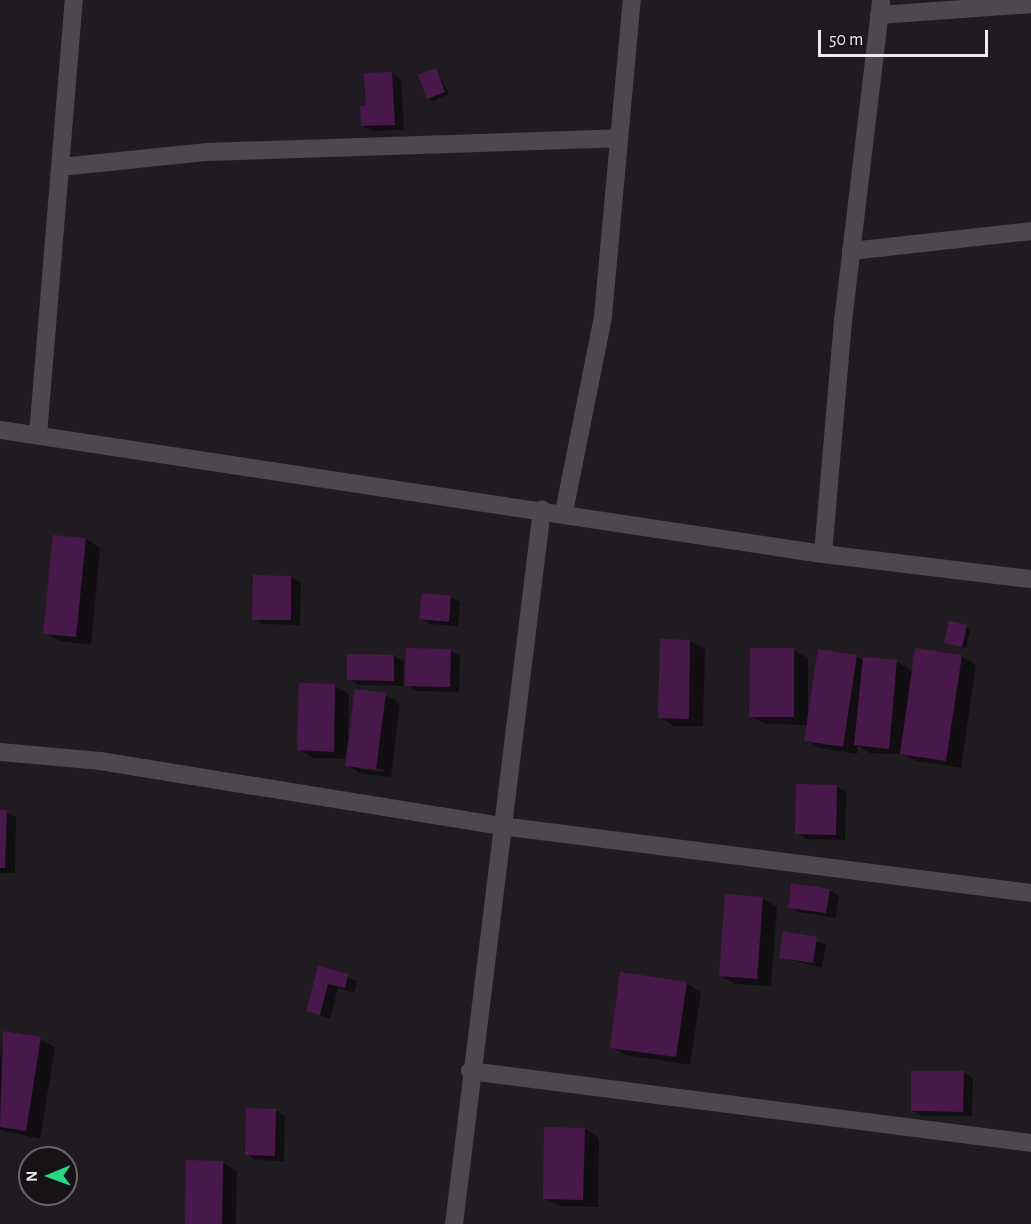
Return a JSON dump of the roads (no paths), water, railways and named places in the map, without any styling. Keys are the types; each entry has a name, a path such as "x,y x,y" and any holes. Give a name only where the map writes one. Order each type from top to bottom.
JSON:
{"street":[{"path":"38,435 74,0"},
{"path":"564,512 603,316 632,0"},
{"path":"823,554 851,251 880,8 1031,4"},
{"path":"61,167 207,152 619,138"},
{"path":"851,251 1031,231"},
{"path":"0,430 564,512 823,554 1031,579"},
{"path":"454,1224 470,1071 542,509"},
{"path":"0,752 100,761 501,826 1031,893"},
{"path":"470,1071 1031,1143"}]}
